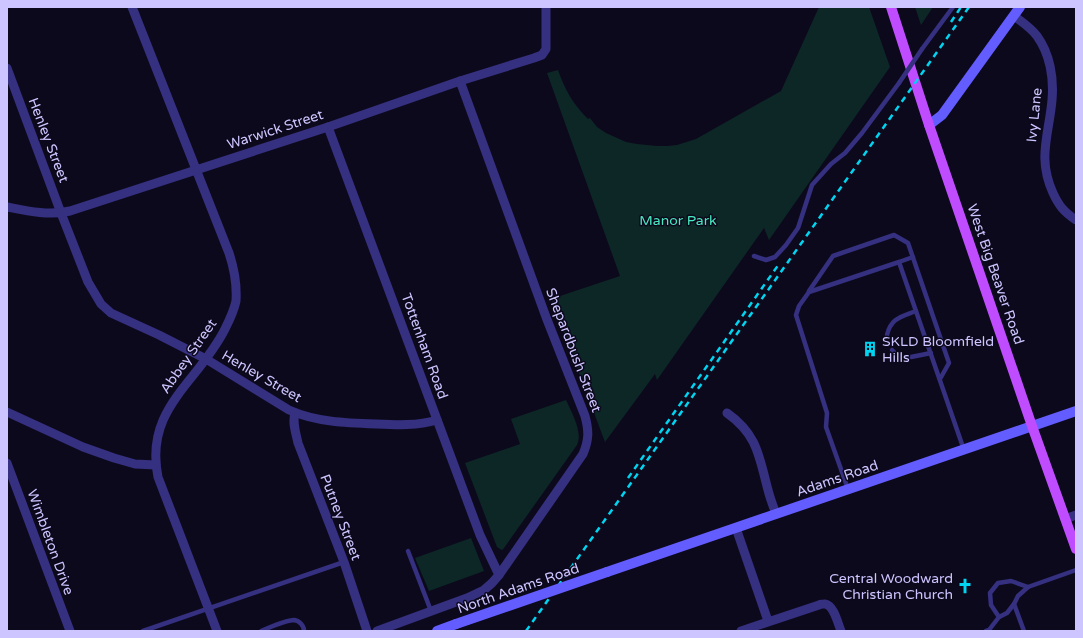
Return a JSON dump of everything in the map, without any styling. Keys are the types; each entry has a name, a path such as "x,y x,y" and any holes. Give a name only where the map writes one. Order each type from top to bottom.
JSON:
{"main road":[{"name":"West Big Beaver Road","path":"891,7 929,125 1032,426 1076,549"},
{"path":"929,125 942,115 1020,7"},
{"name":"Adams Road","path":"607,572 1076,411"},
{"name":"North Adams Road","path":"437,631 607,572"}],"street":[{"name":"Abbey Street","path":"132,7 233,263 236,302 228,323 215,347 171,405 158,431 156,448 158,477 217,631"},
{"name":"Warwick Street","path":"7,207 36,212 60,213 70,211 460,81 534,58 542,55 546,49 546,7"},
{"name":"Ivy Lane","path":"1014,16 1037,36 1047,55 1052,80 1052,100 1044,152 1045,168 1048,183 1056,200 1065,213 1076,220"},
{"name":"Henley Street","path":"7,68 60,213 88,282 101,304 111,313 206,359 260,393 295,412 315,418 347,423 417,424 437,420"},
{"name":"Shepardbush Street","path":"377,631 467,598 488,587 499,575 583,454 587,445 588,433 585,416 546,317 460,81"},
{"name":"Tottenham Road","path":"328,126 480,535 499,575"},
{"path":"7,412 76,444 114,458 135,464 156,465"},
{"name":"Putney Street","path":"295,412 294,428 298,443 344,562 367,631"},
{"path":"727,413 743,426 754,443 776,514"},
{"name":"Wimbleton Drive","path":"7,462 70,631"},
{"path":"1065,518 1076,515"},
{"path":"736,528 768,621"},
{"path":"741,631 768,621 825,604 830,606 836,616 841,631"}],"lane":[{"path":"754,256 766,260 775,257 786,245 798,228 812,185 831,164 845,153 862,133 953,7"},
{"path":"848,489 826,427 827,413 796,315 799,306 833,256 894,235 908,243 949,364 940,379"},
{"path":"809,292 913,257"},
{"path":"899,262 964,450"},
{"path":"886,335 895,320 916,311"},
{"path":"892,350 899,357 911,357 931,353"},
{"path":"408,551 431,611"},
{"path":"143,631 344,562"},
{"path":"986,631 989,630 999,617 1007,613 1018,596 1028,587 1076,570"},
{"path":"999,617 991,605 990,593 998,583 1011,581 1028,587"},
{"path":"1014,604 1024,631"},
{"path":"261,631 295,620 301,623 304,631"}],"green space":[{"name":"Manor Park","path":"819,7 869,7 890,67 769,240 764,228 657,380 655,374 605,442 551,299 620,276 547,73 558,70 567,90 578,108 588,119 590,118 597,127 606,133 626,142 637,144 657,146 677,145 696,139 781,91"},
{"path":"915,7 933,7 921,25"},
{"path":"566,400 578,428 579,434 577,445 502,550 497,547 465,463 520,444 511,419"},
{"path":"471,538 484,571 429,591 415,558"}],"railway":[{"path":"951,22 961,7"},
{"path":"526,631 969,7"},
{"path":"628,478 779,264"}],"place":[{"name":"SKLD Bloomfield Hills","path":"870,349"},
{"name":"Central Woodward Christian Church","path":"965,586"}]}
